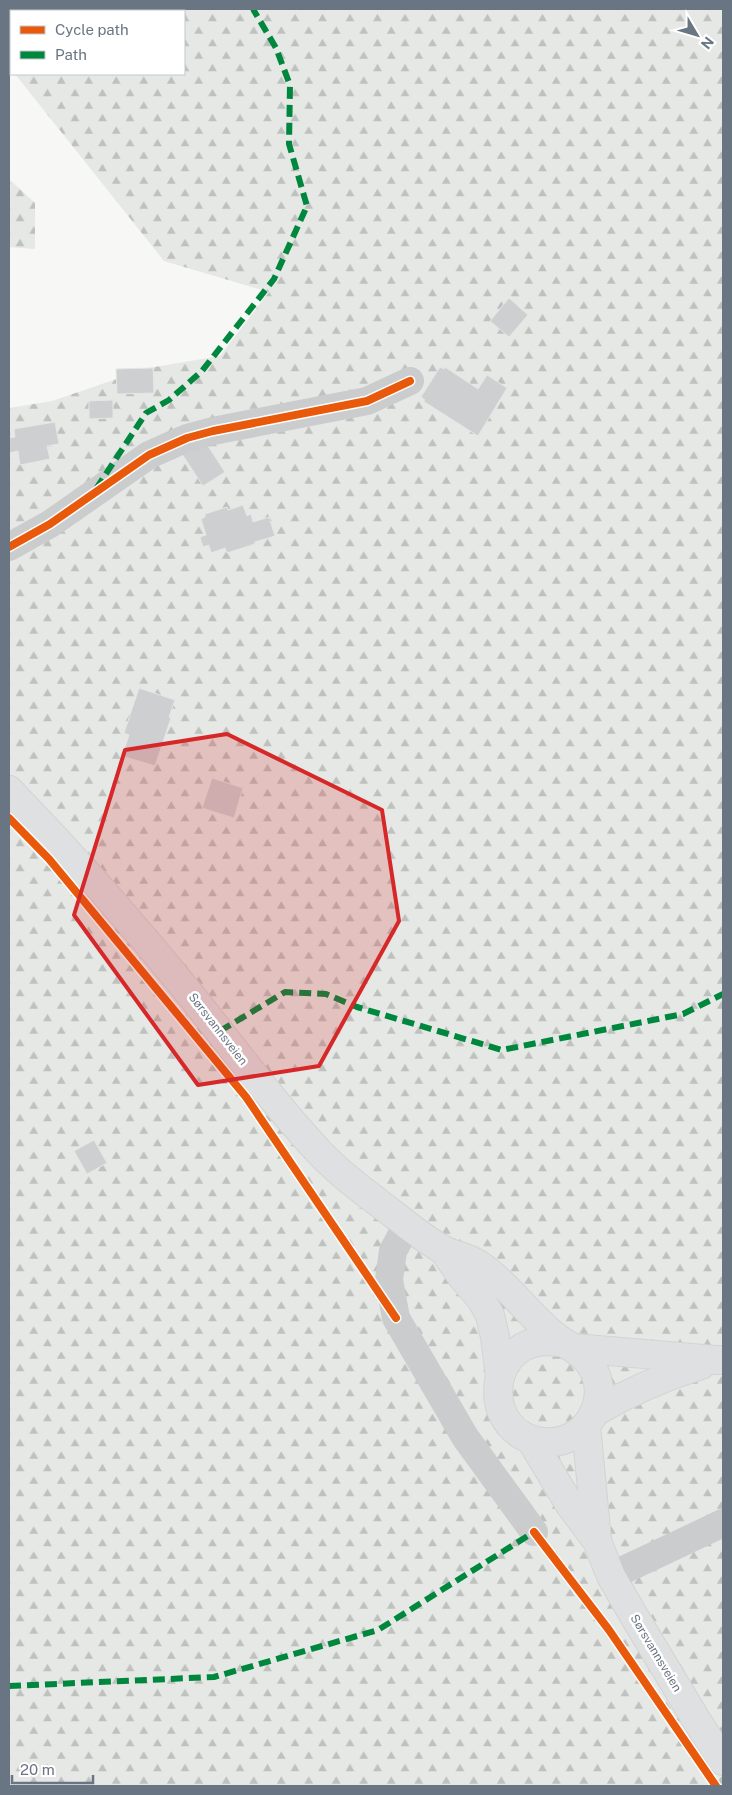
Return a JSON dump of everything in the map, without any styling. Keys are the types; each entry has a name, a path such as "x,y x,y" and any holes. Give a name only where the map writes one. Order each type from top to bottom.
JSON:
{"main road":[{"name":"Sørsvannsveien","path":"9,790 51,834 160,958 278,1106 321,1154 364,1192 407,1225 444,1251 475,1262 499,1280 531,1315 568,1345"},
{"name":"Sørsvannsveien","path":"444,1251 462,1277 481,1299 490,1315 500,1377"},
{"path":"546,1341 568,1345 719,1360 662,1378 625,1395 590,1419 574,1436 560,1441 546,1443 531,1440 518,1432 503,1414 497,1392 500,1377 506,1363 517,1352 530,1344 546,1341"},
{"path":"568,1345 586,1357 594,1369 598,1383 599,1398 590,1419"},
{"name":"Sørsvannsveien","path":"590,1419 597,1542"},
{"name":"Sørsvannsveien","path":"531,1440 570,1504 597,1542 611,1576 634,1616 696,1721 723,1760"}],"street":[{"path":"9,547 50,524 149,455 187,438 212,431 367,401 410,381"},
{"path":"407,1225 394,1252 389,1280 396,1318 465,1437 534,1532"},
{"path":"611,1576 723,1523"}],"highlighted area":[{"path":"227,734 382,810 399,921 319,1066 198,1085 74,915 125,750"}],"green space":[{"path":"9,9 723,9 723,1786 9,1786 9,408 52,401 149,368 220,356 269,292 164,261 16,75 185,75 185,10 10,10 10,68"},
{"path":"9,179 35,203 35,249 9,247"}],"building":[{"path":"509,298 528,315 509,337 490,321"},
{"path":"440,367 444,369 445,367 478,389 487,375 507,388 478,436 423,401 425,400 421,397"},
{"path":"153,368 154,393 117,394 116,369"},
{"path":"113,400 113,418 89,419 89,401"},
{"path":"55,422 59,444 47,446 50,459 20,465 18,451 9,453 9,438 15,437 14,429"},
{"path":"204,440 225,472 203,486 182,454"},
{"path":"243,505 247,516 251,514 253,522 269,517 275,536 227,553 225,548 211,553 209,545 203,547 200,537 206,535 201,519 205,517 205,514 227,507 228,510"},
{"path":"139,688 175,700 155,766 122,756 129,735 124,733"},
{"path":"212,778 243,788 234,818 202,808"},
{"path":"94,1140 107,1163 87,1174 74,1151"}],"marked path":[{"path":"96,489 146,413 169,400 202,371 274,279 307,206 289,144 290,85 276,48 253,9"},
{"path":"220,1031 285,992 326,994 357,1007 502,1050 683,1014 723,994"},
{"path":"9,1686 214,1677 378,1630 534,1532"}],"cycle path":[{"path":"9,547 50,524 149,455 187,438 213,431 367,401 410,381"},
{"path":"9,818 49,859 246,1097 396,1318"},
{"path":"534,1532 609,1630 716,1786"}]}
